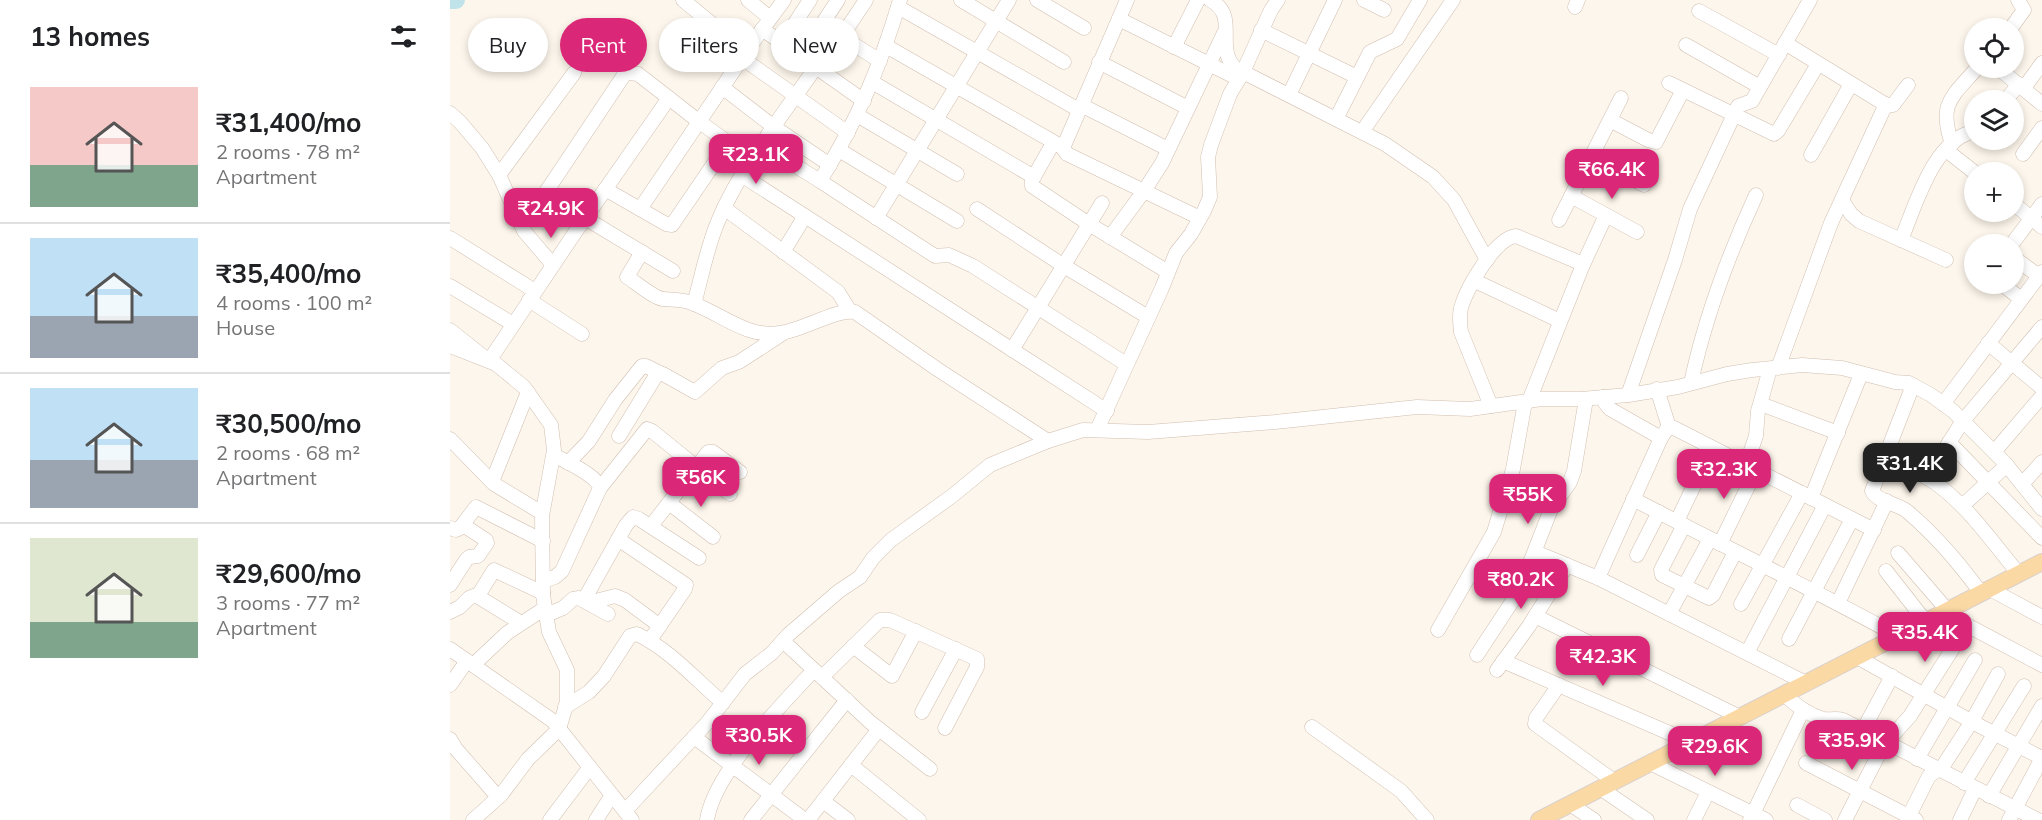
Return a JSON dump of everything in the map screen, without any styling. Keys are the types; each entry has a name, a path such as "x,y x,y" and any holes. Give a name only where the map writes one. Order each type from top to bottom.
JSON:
{"main road":[{"path":"1539,820 2042,562"}],"street":[{"path":"683,0 703,18"},
{"path":"748,0 771,30"},
{"path":"759,34 784,0"},
{"path":"798,18 810,0"},
{"path":"826,18 838,0"},
{"path":"854,18 866,0"},
{"path":"961,0 1064,62"},
{"path":"876,218 1009,0"},
{"path":"1037,0 1084,28"},
{"path":"1174,47 1198,0"},
{"path":"1210,0 1222,8 1226,17 1226,55 1228,61 1241,76"},
{"path":"1097,430 1176,253 1200,218 1210,197 1209,151 1225,107 1261,30 1278,0"},
{"path":"1289,95 1335,0"},
{"path":"1364,0 1384,10"},
{"path":"1336,119 1370,52 1397,39 1420,0"},
{"path":"1362,132 1453,0"},
{"path":"1628,395 1675,260 1690,209 1733,115 1739,105 1752,101 1810,0"},
{"path":"2018,0 2024,10 2018,18"},
{"path":"820,181 864,101 886,46 899,4 977,52 1080,108 1168,149"},
{"path":"1061,147 1100,62 1121,6 1174,47 1209,64 1289,95 1385,144 1433,177 1454,200 1487,260"},
{"path":"1700,11 1818,64 1886,104 1893,105 1908,85"},
{"path":"1110,237 1144,191 1168,149 1226,30"},
{"path":"1261,30 1357,77"},
{"path":"1686,45 1760,87"},
{"path":"886,46 1061,147 1067,154 1200,218"},
{"path":"859,48 880,62"},
{"path":"1100,62 1188,108"},
{"path":"2017,90 2042,63"},
{"path":"1669,83 1771,134 1777,133 1818,64"},
{"path":"759,67 848,133"},
{"path":"640,209 732,72"},
{"path":"694,304 715,228 724,208 774,127 815,72"},
{"path":"824,72 864,101"},
{"path":"499,175 574,73"},
{"path":"546,192 624,75 629,73 638,74 699,122 753,160"},
{"path":"1964,162 1949,147 1946,118 1950,101 1969,78"},
{"path":"2011,78 2042,104"},
{"path":"872,82 1034,177"},
{"path":"1811,155 1851,84"},
{"path":"722,87 774,127 830,165"},
{"path":"1610,120 1656,142 1683,90"},
{"path":"489,361 669,98"},
{"path":"1559,220 1621,98"},
{"path":"1669,614 1684,586 1715,541 1751,467 1757,420 1774,369 1831,223 1886,104"},
{"path":"450,113 482,148 499,175 524,231 554,264"},
{"path":"857,115 957,174"},
{"path":"2023,154 2042,128"},
{"path":"1901,240 1934,164 1949,147 1964,136"},
{"path":"605,189 672,225 728,143"},
{"path":"1061,147 1052,145 1031,183 1032,186 1168,272"},
{"path":"839,150 957,221"},
{"path":"1590,159 1644,185"},
{"path":"788,161 935,256 955,256 1039,307 1125,364"},
{"path":"743,176 1107,411"},
{"path":"1691,382 1710,308 1756,195"},
{"path":"1571,196 1637,232"},
{"path":"1842,200 1851,214 1859,221 1946,260"},
{"path":"1012,350 1102,202"},
{"path":"2023,234 2036,222 2042,204"},
{"path":"724,208 838,292 850,311"},
{"path":"977,209 1148,317"},
{"path":"2024,212 2036,222"},
{"path":"1438,630 1494,532 1513,469 1528,401 1583,264 1606,215"},
{"path":"783,252 805,216"},
{"path":"585,218 673,271"},
{"path":"1491,406 1460,326 1461,308 1487,260 1500,244 1510,236 1516,236 1583,264"},
{"path":"450,238 582,334"},
{"path":"642,252 627,277 661,299 668,298 694,304 748,331 783,333 842,312 850,311 863,316 937,369 1048,441"},
{"path":"1943,404 2040,274 2024,264"},
{"path":"1475,281 1560,321"},
{"path":"450,286 513,324"},
{"path":"2015,294 2021,299"},
{"path":"1927,478 1962,422 2042,327"},
{"path":"450,330 489,361"},
{"path":"568,464 580,452 615,400 642,366 660,373 693,392 703,386 718,371 739,362 783,333"},
{"path":"1988,343 2042,388"},
{"path":"450,346 496,364 528,392 551,425 554,455 542,513 543,587 549,632 567,670 565,707 559,729 528,759 498,797 473,820"},
{"path":"450,649 553,721 628,815 745,674 772,653 788,635 839,591 860,577 868,569 873,558 891,540 933,511 990,465 1048,441 1083,430 1148,432 1417,407 1470,410 1528,401 1628,395 1678,387 1727,374 1802,365 1842,368 1913,385 1931,395 2007,465 2042,509"},
{"path":"619,436 660,373"},
{"path":"1741,604 1806,496 1838,433 1861,374"},
{"path":"1913,385 1872,491 1875,496 1909,512 1985,591 2042,617"},
{"path":"1657,389 1665,433"},
{"path":"492,482 528,392"},
{"path":"1994,452 2042,396"},
{"path":"1604,397 1610,409 1665,433"},
{"path":"1478,655 1519,591 1551,509 1563,494 1574,471 1586,399"},
{"path":"1761,404 1838,433"},
{"path":"600,424 635,444"},
{"path":"1598,578 1665,433 1674,428 1874,530"},
{"path":"543,587 562,571 600,488 645,431 650,429 730,494"},
{"path":"450,440 501,490 542,513"},
{"path":"1949,442 2042,538"},
{"path":"1712,448 1660,572 1684,586 1711,597 1735,552"},
{"path":"651,526 710,451 740,472"},
{"path":"554,455 598,481 600,488"},
{"path":"1884,459 1927,478 1962,506 2019,574"},
{"path":"2022,484 2042,462"},
{"path":"1962,506 2007,465"},
{"path":"1633,499 1762,566 1815,590 1898,636"},
{"path":"1838,603 1887,501"},
{"path":"669,503 713,537"},
{"path":"1747,653 1825,505"},
{"path":"450,585 456,562 478,556 487,543 486,540 456,526 474,509 479,507 543,541"},
{"path":"1636,555 1659,512"},
{"path":"586,602 618,539 633,517 651,526 699,558"},
{"path":"1789,639 1852,519"},
{"path":"618,539 686,585 650,640"},
{"path":"1535,552 1598,578 1806,683"},
{"path":"1898,553 1946,612 2042,665"},
{"path":"1567,565 1500,666 1559,685 1690,742"},
{"path":"450,612 460,607 469,598 477,596 494,570 543,587"},
{"path":"1886,571 1926,622"},
{"path":"477,596 521,623"},
{"path":"586,602 615,596 625,600 660,626"},
{"path":"450,684 470,663 507,633 521,623 546,611 563,608 576,598 608,614"},
{"path":"1535,616 1740,717"},
{"path":"707,820 712,800 732,766 783,702 854,646 880,620 885,619 916,631 973,657 978,662 945,728"},
{"path":"854,646 892,676 916,631"},
{"path":"565,707 590,692 604,676 630,636 637,634 667,651 723,703"},
{"path":"783,641 879,729 930,769"},
{"path":"1845,820 1878,754 1906,722 1953,648"},
{"path":"922,712 956,649"},
{"path":"1857,657 2042,758 2012,814"},
{"path":"1917,759 1975,660"},
{"path":"1806,763 1910,819 1929,776 1943,766 1972,721 1998,674"},
{"path":"1863,730 1892,676"},
{"path":"1559,685 1536,718 1535,724 1647,820"},
{"path":"1960,820 1970,786 1996,734 2024,686"},
{"path":"1784,694 1803,710 1822,718 1843,720 1887,742 1989,796 2012,814 2039,816"},
{"path":"751,820 847,700"},
{"path":"1989,796 2042,706"},
{"path":"1752,817 1803,710"},
{"path":"1312,727 1401,791 1427,820"},
{"path":"694,737 806,820 879,729"},
{"path":"452,746 498,797"},
{"path":"1650,763 1752,817 1766,820"},
{"path":"851,765 919,820"},
{"path":"550,820 590,767"},
{"path":"1694,820 1708,792"},
{"path":"596,820 612,795"},
{"path":"823,801 848,820"},
{"path":"1570,804 1594,820"},
{"path":"1797,805 1825,820"}],"waterway":[{"path":"450,0 456,0"}]}
